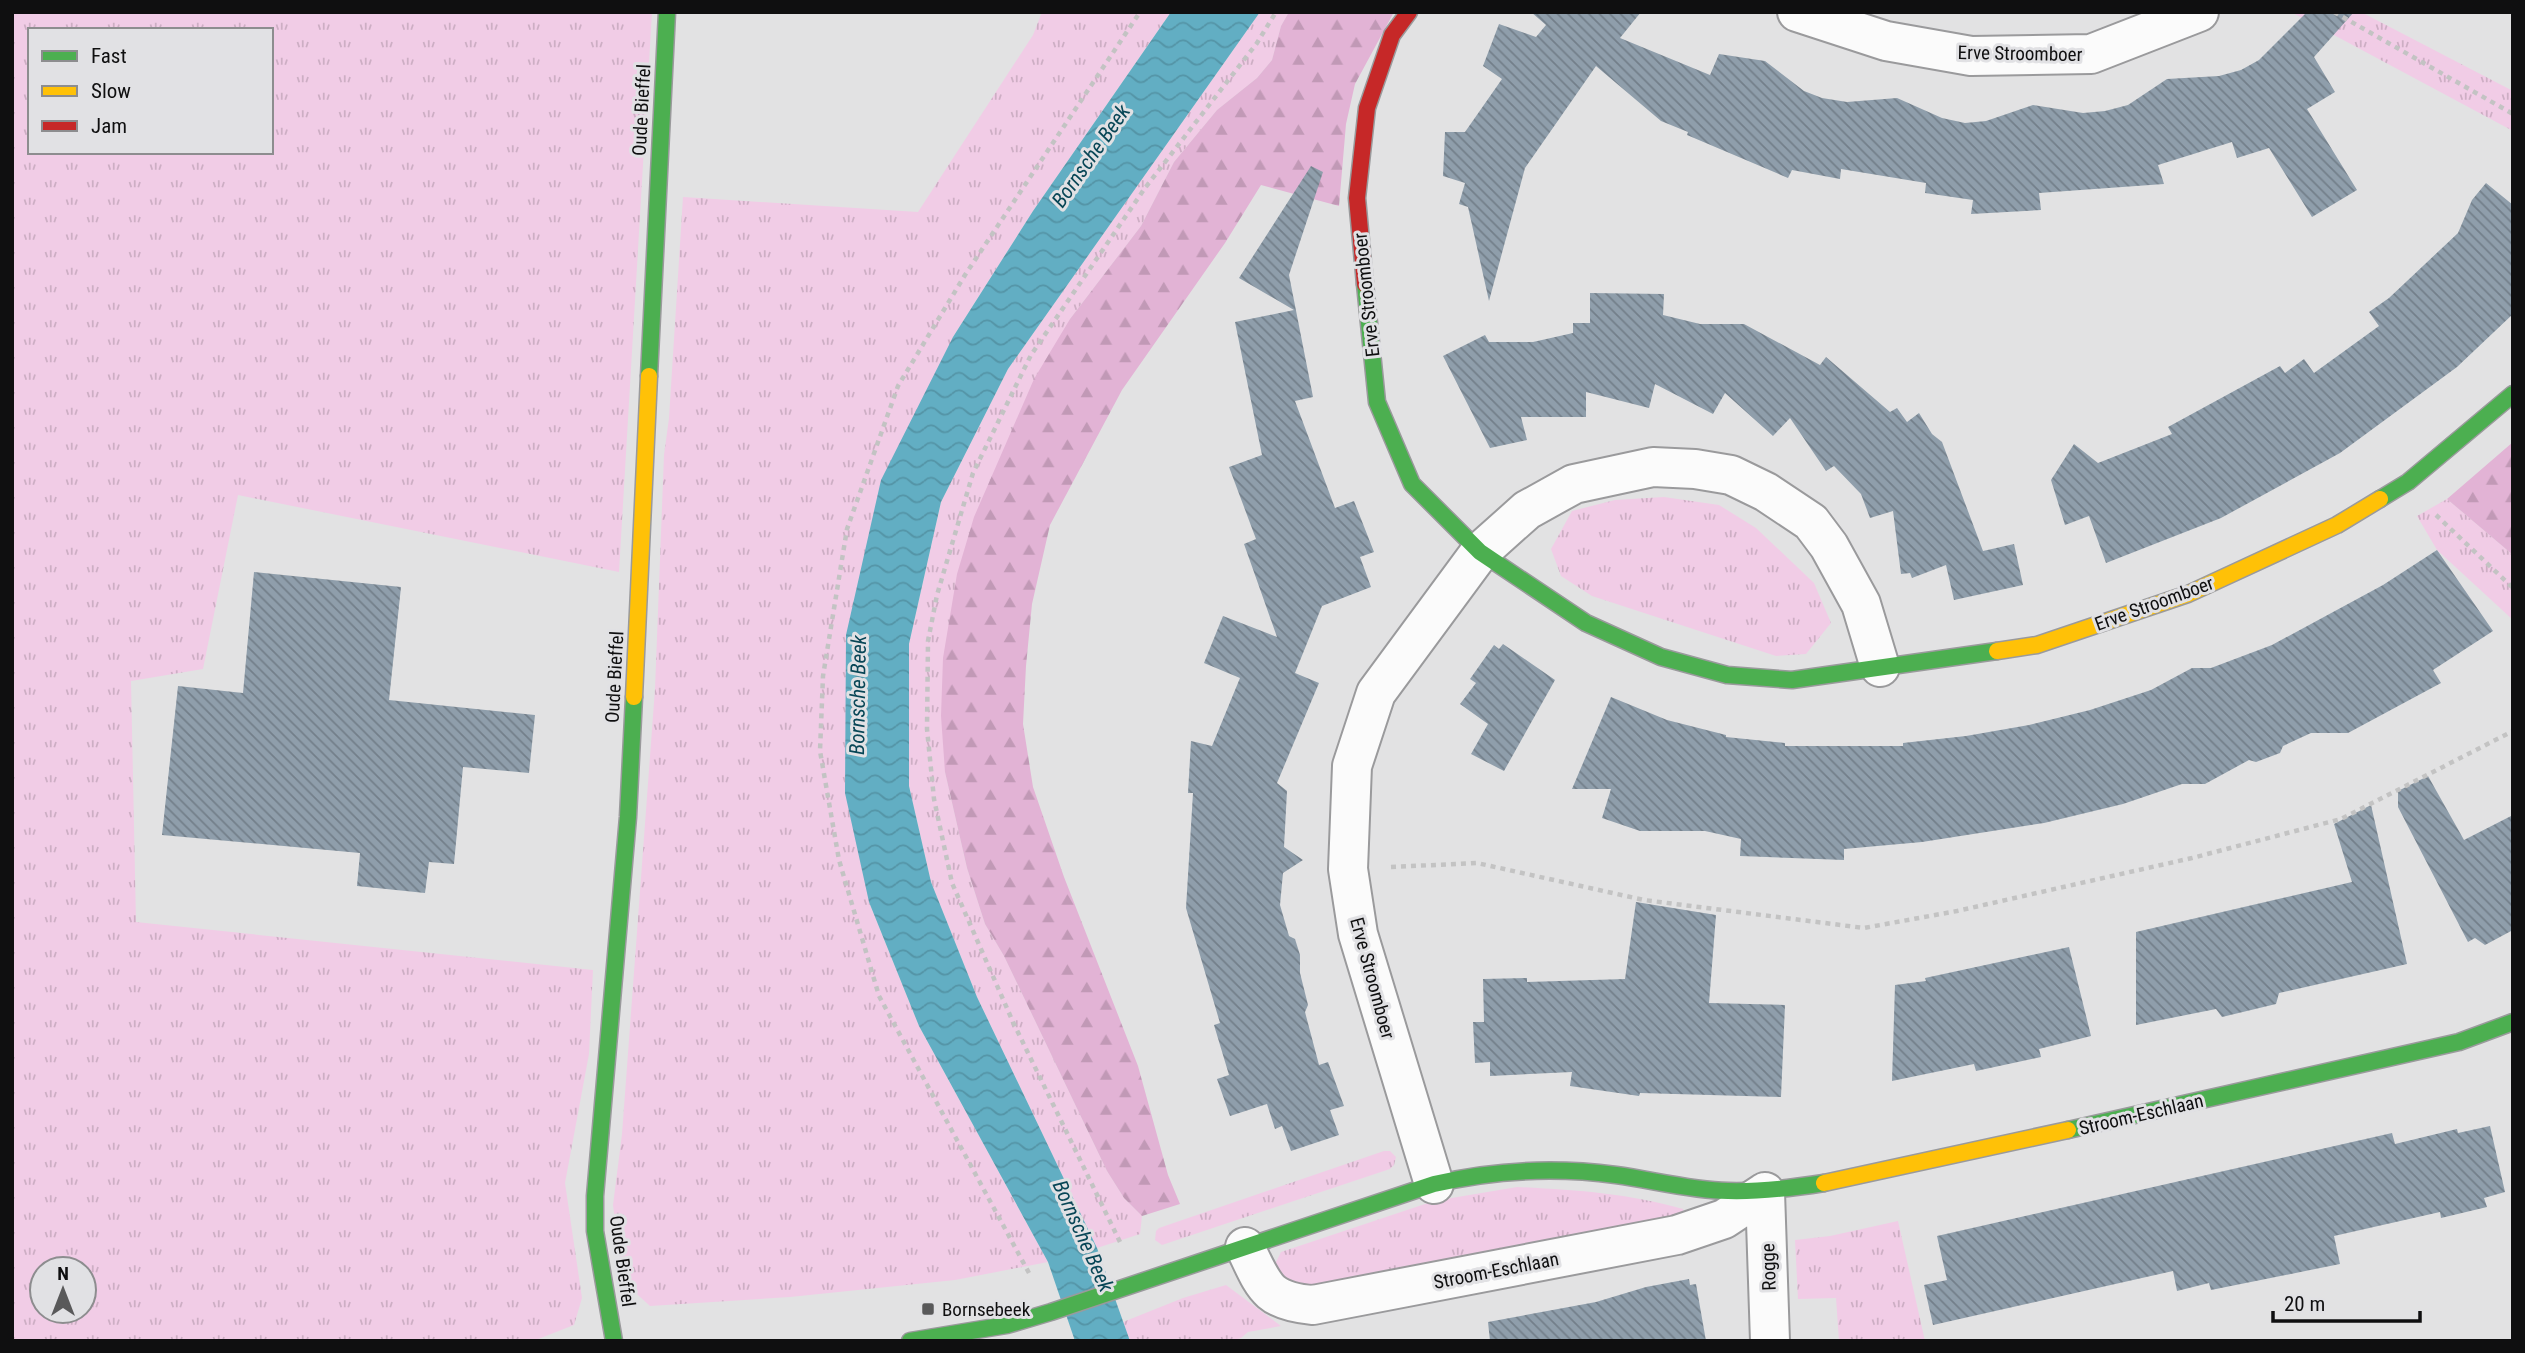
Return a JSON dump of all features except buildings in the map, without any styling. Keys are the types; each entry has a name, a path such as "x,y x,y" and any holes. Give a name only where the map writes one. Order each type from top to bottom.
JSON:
{"street":[{"name":"Oude Bieffel","path":"614,1341 595,1231 595,1196 628,817 667,12"},
{"name":"Erve Stroomboer","path":"1409,12 1392,34 1367,108 1357,198 1377,402 1412,484 1480,552 1586,623 1674,660 1727,676 1792,680 2037,645 2188,594 2337,525 2409,482 2513,394"},
{"name":"Erve Stroomboer","path":"1797,12 1886,41 1971,56 2091,54 2199,12"},
{"name":"Erve Stroomboer","path":"1434,1184 1357,934 1348,869 1352,766 1376,693 1480,552 1527,510 1574,484 1653,467 1695,469 1731,475 1766,492 1811,522 1829,547 1861,604 1880,667"},
{"name":"Stroom-Eschlaan","path":"910,1341 1007,1325 1051,1312 1434,1184 1473,1174 1518,1169 1599,1173 1710,1191 1765,1192 1842,1181 2459,1042 2513,1022"},
{"name":"Stroom-Eschlaan","path":"1245,1247 1263,1284 1287,1303 1313,1305 1677,1235 1724,1219 1765,1192"},
{"name":"Rogge","path":"1765,1192 1770,1341"}],"path":[{"path":"1051,1312 879,996 839,860 820,751 823,676 847,529 898,386 965,275 1140,12"},
{"path":"1139,1284 1013,1022 952,883 934,799 927,729 928,641 937,595 973,473 1031,355 1145,188 1257,44 1276,12"},
{"path":"2334,12 2513,114"},
{"path":"2409,482 2441,520 2513,588"},
{"path":"1348,869 1477,863 1644,900 1864,928 2009,900 2192,858 2341,819 2513,731"}],"green space":[{"path":"12,12 652,12 619,572 238,495 203,669 131,681 136,922 593,970 589,1054 565,1183 582,1298 574,1325 533,1341 12,1341"},
{"path":"1042,12 1171,12 1033,211 953,337 869,902 919,1026 1048,1262 955,1280 790,1297 650,1306 628,1286 620,1261 613,1205 622,1134 655,689 664,455 669,418 683,197 918,212 1033,35"},
{"path":"1260,12 1289,12 1281,26 1272,60 1257,78 1217,110 1174,162 1141,226 1070,319 945,772 967,868 985,924 1004,956 1107,1171 1124,1198 1142,1216 1140,1234 1097,1248 977,997 931,882 909,786 909,644 941,502 1008,369"},
{"path":"1289,12 1394,12 1355,84 1346,124 1339,206 1261,185 1225,243 1122,390 1050,525 1032,604 1023,724 1033,787 1064,877 1138,1066 1168,1175 1180,1204 1142,1216 1124,1198 1107,1171 1004,956 985,924 967,868 945,772 941,716 943,658 957,574 974,517 1034,379 1070,319 1141,226 1174,162 1217,110 1257,78 1272,60 1281,26"},
{"path":"2291,12 2361,12 2513,91 2513,131"},
{"path":"2513,442 2513,555 2447,499"},
{"path":"1664,497 1719,505 1756,528 1814,583 1831,623 1806,654 1776,656 1592,596 1561,576 1551,549 1572,511 1615,500"},
{"path":"2447,499 2513,555 2513,620 2437,550 2417,516"},
{"path":"1390,1151 1396,1157 1390,1169 1162,1245 1155,1240 1159,1228"},
{"path":"1517,1187 1641,1199 1683,1209 1687,1227 1310,1286 1286,1281 1274,1266 1281,1252 1434,1201"},
{"path":"1898,1221 1925,1341 1839,1341 1836,1298 1798,1299 1795,1240 1830,1236"},
{"path":"1226,1285 1281,1326 1248,1332 1241,1338 1230,1341 1130,1341 1123,1322 1183,1298"}],"water":[{"name":"Bornsche Beek","path":"1171,12 1260,12 1008,369 941,502 909,644 909,786 931,882 977,997 1097,1248 1130,1341 1075,1341 1048,1262 919,1026 869,902 845,793 846,635 881,480 953,337 1033,211"}],"traffic: fast":[{"path":"649,376 667,12"},
{"path":"1365,284 1377,402 1412,484 1480,552 1586,623 1661,657 1727,675 1792,680 1997,651"},
{"path":"2380,499 2408,482 2513,394"},
{"path":"614,1341 595,1231 595,1196 628,817 634,697"},
{"path":"2068,1130 2459,1042 2513,1022"},
{"path":"910,1341 1007,1325 1051,1312 1434,1184 1457,1179 1547,1171 1593,1173 1728,1191 1824,1183"}],"traffic: slow":[{"path":"634,697 649,376"},
{"path":"1997,651 2037,645 2188,594 2337,525 2380,499"},
{"path":"1824,1183 2068,1130"}],"traffic: jam":[{"path":"1365,284 1357,198 1367,108 1392,35 1409,12"}],"place":[{"name":"Bornsebeek","path":"928,1309"}]}
